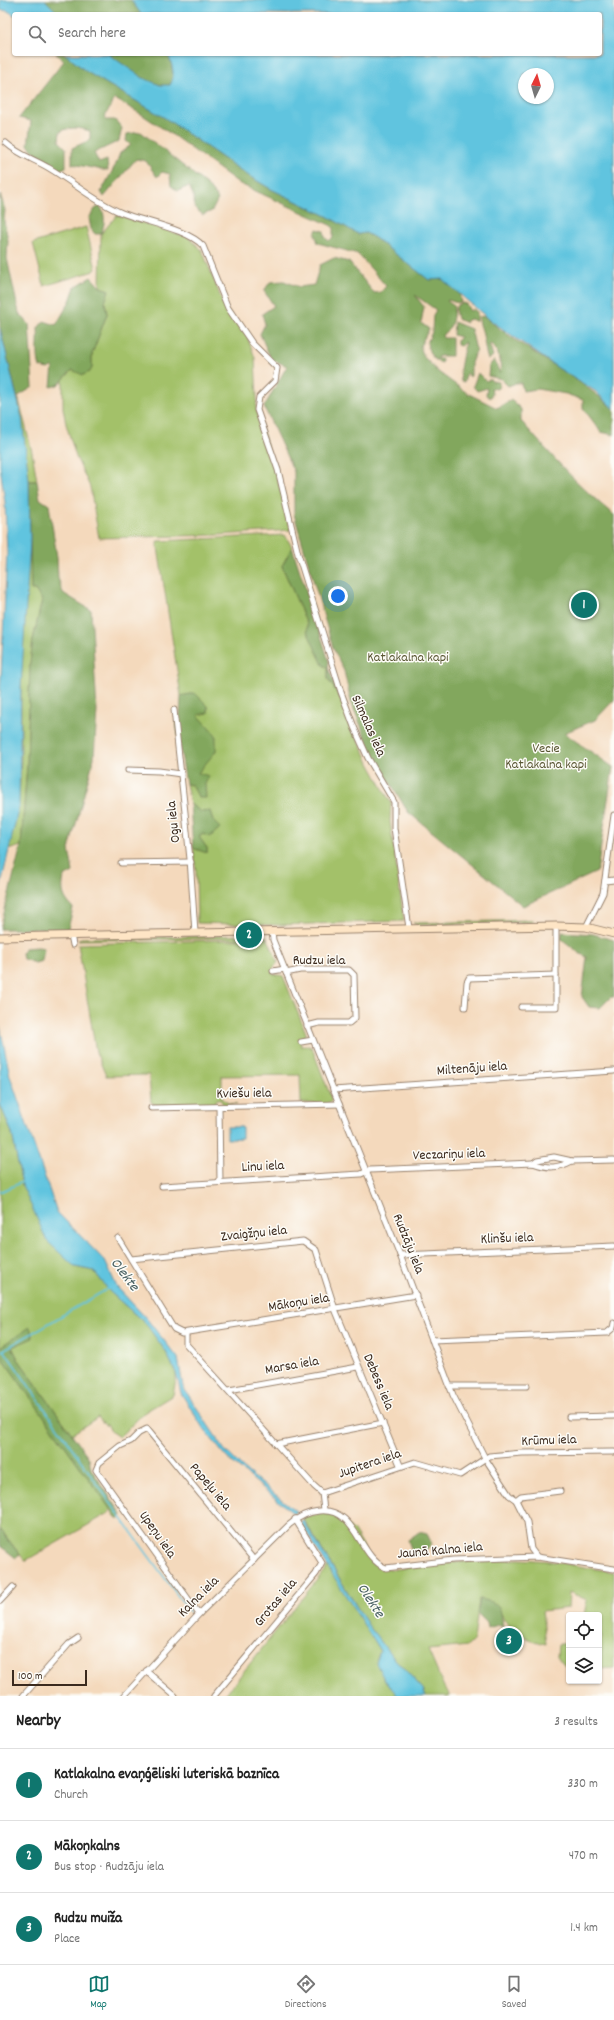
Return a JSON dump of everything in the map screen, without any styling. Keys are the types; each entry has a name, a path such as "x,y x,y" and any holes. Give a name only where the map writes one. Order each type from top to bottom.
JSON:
{"main road":[{"path":"0,936 556,926 586,928 614,934"}],"street":[{"name":"Silmalas iela","path":"6,143 14,151 48,167 110,208 198,240 203,246 228,308 252,342 278,368 275,381 259,397 258,410 278,470 321,633 340,692 368,758 394,802 394,828 409,928"},
{"name":"Ogu iela","path":"174,710 191,862 195,932"},
{"path":"128,770 159,771 181,774"},
{"path":"586,928 601,899 614,815"},
{"path":"121,863 191,862"},
{"path":"605,881 614,880"},
{"path":"521,1007 556,1007 556,926"},
{"name":"Rudzāju iela","path":"272,931 273,938 332,1090 416,1295 449,1386 484,1458 509,1496 516,1500 527,1522 531,1549 537,1557"},
{"path":"71,935 73,946"},
{"name":"Rudzu iela","path":"286,971 349,970 354,975 355,1018 349,1023 319,1023 307,1026"},
{"path":"273,971 286,971"},
{"path":"466,1007 467,982 469,978 556,975"},
{"path":"302,1042 313,1040"},
{"name":"Miltenāju iela","path":"332,1090 614,1071"},
{"name":"Kviešu iela","path":"151,1108 339,1104"},
{"path":"219,1107 220,1182"},
{"name":"Veczariņu iela","path":"533,1163 537,1160 554,1157 572,1161 614,1160"},
{"name":"Veczariņu iela","path":"366,1172 374,1170 533,1163 550,1168 562,1166 572,1161"},
{"name":"Linu iela","path":"162,1186 361,1174 366,1172"},
{"path":"118,1238 174,1329 178,1332 186,1334 186,1344 314,1486 322,1492 324,1510 305,1514 296,1519"},
{"name":"Zvaigžņu iela","path":"131,1259 303,1241 316,1250 335,1309"},
{"name":"Klinšu iela","path":"400,1255 614,1246"},
{"name":"Mākoņu iela","path":"186,1334 416,1295"},
{"name":"Debess iela","path":"335,1309 400,1465"},
{"path":"432,1340 607,1333 613,1328 614,1323"},
{"name":"Marsa iela","path":"229,1390 358,1367"},
{"path":"449,1386 527,1386"},
{"path":"569,1417 614,1416"},
{"path":"276,1444 383,1423"},
{"name":"Papeļu iela","path":"96,1470 99,1463 120,1446 131,1441 139,1433 146,1429 254,1560"},
{"name":"Krūmu iela","path":"484,1458 522,1453 614,1452"},
{"name":"Jupitera iela","path":"322,1492 400,1465 415,1462 460,1475 484,1458"},
{"name":"Upeņu iela","path":"96,1470 199,1614"},
{"path":"516,1500 521,1496 560,1491"},
{"name":"Jaunā Kalna iela","path":"324,1510 338,1515 346,1520 378,1564 386,1568 452,1560 537,1557 614,1569"},
{"name":"Kalna iela","path":"124,1696 199,1614 296,1519"},
{"name":"Grotas iela","path":"214,1696 316,1574 322,1563 296,1519"},
{"path":"0,1600 13,1587"},
{"path":"23,1696 69,1644 78,1638"},
{"path":"146,1671 175,1696"}],"green space":[{"path":"45,0 131,0 140,12 57,12"},
{"path":"58,56 67,56 87,72 165,118 249,176 271,189 327,216 358,234 366,233 375,238 429,280 442,279 459,293 461,302 457,303 447,301 454,306 453,318 450,326 442,335 443,338 452,338 452,356 439,356 437,359 442,359 442,363 432,356 428,350 427,343 432,332 433,315 436,310 415,295 424,307 421,323 429,329 420,346 424,357 437,371 467,393 497,408 511,400 521,409 521,421 543,446 577,482 614,515 614,700 595,720 564,733 613,767 597,872 523,906 408,812 371,751 351,702 344,671 333,648 294,514 294,472 264,407 287,366 271,359 260,334 265,324 262,314 274,306 264,291 270,282 284,281 299,287 314,285 320,265 334,258 349,262 374,293 381,292 386,286 358,254 318,243 315,234 317,229 324,231 325,237 329,241 333,237 334,228 330,225 240,184 174,136 115,99 106,114 105,120 115,120 122,128 119,141 94,153 99,163 107,160 108,171 72,164 72,148 90,140 90,131 82,129 71,128 60,132 59,141 66,148 66,167 60,170 40,158 28,145 31,121 19,118 64,61"},
{"path":"111,56 169,56 171,62 172,81 170,85 155,83 146,80"},
{"path":"141,132 207,185 218,199 212,211 203,215 195,208 193,195 189,186 178,191 171,186 170,174 162,172 157,177 146,161 136,159 104,197 101,192 116,164 120,153 131,145 126,141 127,134"},
{"path":"0,194 5,210 4,221 8,240 7,258 19,313 29,324 33,387 17,397 0,328"},
{"path":"100,206 104,216 104,223 101,234 95,234 91,229 89,218 95,209"},
{"path":"117,215 188,237 202,250 225,308 247,336 255,358 257,398 256,409 291,530 219,535 99,538 90,487 76,457 66,424 63,408 63,379 73,370 92,368 92,354 107,314 105,302 109,290 100,287 101,234"},
{"path":"86,227 96,269 94,271 44,286 33,243"},
{"path":"91,277 100,287 109,290 105,302 107,314 92,354 92,368 90,372 83,375 72,370 58,385 51,387 53,366 48,369 40,367 38,353 38,328 44,321 56,325 70,301 75,287"},
{"path":"462,303 466,304 470,311 473,309 477,312 477,322 471,319 465,321 466,323 457,319 455,310 457,305"},
{"path":"484,316 499,329 599,396 614,409 614,435 601,432 583,408 583,400 566,394 537,389 523,391 521,383 508,386 501,379 488,376 489,366 494,360 500,373 500,365 499,356 495,348 489,343 493,356 488,360 479,320 479,317"},
{"path":"454,322 471,329 476,350 471,363 471,376 470,377 467,372 464,382 461,381 460,369 465,342 460,346 457,345 457,340 460,337 453,335"},
{"path":"478,373 486,381 490,379 492,381 499,382 499,387 497,389 491,388 492,394 490,398 486,395 487,388 477,391 473,386"},
{"path":"18,396 32,452 37,481 29,481"},
{"path":"29,481 37,481 40,499 49,505 57,557 58,578 63,593 91,610 97,711 94,758 69,849 73,872 64,877 63,882 65,897 73,908 68,929 0,929 21,846 27,766 30,663 33,640 42,600 35,590 31,590"},
{"path":"285,535 292,547 282,566 307,624 307,631 328,667 328,679 341,699 369,763 391,803 390,821 404,921 279,925 197,923 196,871 193,848 207,853 207,848 199,837 220,828 213,821 210,811 201,812 190,804 186,784 192,785 199,798 198,773 203,767 203,722 197,715 208,713 208,706 195,693 181,696 157,541"},
{"path":"30,541 31,589 35,590 42,600 33,640 30,663 27,766 21,846 8,850 17,810 19,790 23,634"},
{"path":"292,547 329,661 328,668 323,665 307,631 307,624 282,566"},
{"path":"328,668 341,699 328,679"},
{"path":"195,693 208,706 208,713 198,715 216,735 216,751 198,773 209,776 205,784 206,798 199,798 192,785 186,784 176,722 180,715 181,696"},
{"path":"190,804 201,812 210,811 213,821 220,828 210,837 203,834 199,837 207,848 207,853 193,848"},
{"path":"533,920 533,922 416,925 413,923"},
{"path":"562,932 593,934 614,940 614,997 611,997 600,1008 589,1007 582,997 587,957 561,939"},
{"path":"264,935 268,938 78,940 81,938"},
{"path":"268,939 278,962 273,968 273,974 283,976 306,1033 304,1038 300,1040 301,1046 309,1046 312,1048 332,1100 327,1104 301,1103 300,1075 222,1076 222,1098 228,1103 237,1104 226,1105 222,1103 221,1099 217,1099 213,1105 157,1106 151,1102 149,1075 106,1076 96,1052 78,944"},
{"path":"25,948 44,948 42,961 35,963 23,959 22,953"},
{"path":"0,1104 12,1133 22,1185 75,1267 94,1271 110,1292 146,1324 166,1352 176,1373 173,1395 145,1412 119,1437 113,1433 98,1417 72,1434 18,1359 12,1347 32,1338 30,1328 0,1347"},
{"path":"30,1327 33,1338 12,1347 18,1359 89,1458 91,1469 122,1515 118,1520 0,1355 0,1347"},
{"path":"0,1355 110,1508 109,1513 25,1561 0,1529"},
{"path":"324,1513 340,1517 354,1531 373,1563 389,1570 443,1563 519,1559 549,1561 614,1572 614,1668 602,1669 602,1612 585,1612 587,1600 569,1592 568,1608 542,1611 546,1644 531,1640 517,1632 506,1621 499,1608 479,1599 474,1640 468,1646 428,1650 444,1687 451,1696 426,1696 423,1689 392,1656 368,1625 302,1517"},
{"path":"0,1529 20,1555 16,1558 0,1546"},
{"path":"419,1532 427,1534 432,1544 420,1556 412,1552 408,1540"},
{"path":"328,1566 380,1651 377,1658 384,1679 398,1696 224,1696"},
{"path":"479,1599 491,1602 498,1607 501,1614 503,1627 498,1625 488,1628 487,1623 477,1613"},
{"path":"558,1644 566,1644 566,1666 557,1657"}],"water":[{"path":"0,0 45,0 57,12 12,12 12,14 8,11 0,10"},
{"path":"131,0 614,0 614,409 595,391 558,368 490,320 442,279 429,280 375,238 366,233 358,234 327,216 271,189 249,176 165,118 87,72 67,56 111,56 143,78 160,85 170,85 173,74 169,56 602,56 602,12 140,12"},
{"path":"0,328 22,418 29,480 30,541 21,688 19,806 0,889 0,697 7,553 5,503 0,466"},
{"name":"Olekte","path":"0,1026 10,1076 57,1212 105,1261 117,1287 146,1318 178,1358 183,1387 224,1449 244,1469 297,1512 294,1514 226,1457 203,1428 181,1393 176,1373 166,1352 146,1324 110,1292 94,1271 75,1267 47,1241 22,1185 12,1133 0,1104"},
{"path":"227,1127 242,1127 242,1138 227,1139"},
{"name":"Olekte","path":"303,1520 368,1625 392,1656 423,1689 426,1696 398,1696 384,1679 376,1663 380,1651 300,1522"}],"waterway":[{"path":"0,1192 22,1182"},
{"path":"0,1352 109,1288"},
{"path":"4,1350 119,1515 190,1612"}],"place":[{"name":"Katlakalna evaņģēliski luteriskā baznīca","path":"584,605"},
{"name":"Mākoņkalns","path":"249,935"},
{"name":"Rudzu muiža","path":"509,1641"}],"park label":[{"name":"Katlakalna kapi","path":"408,658"},
{"name":"Vecie Katlakalna kapi","path":"546,758"}]}
